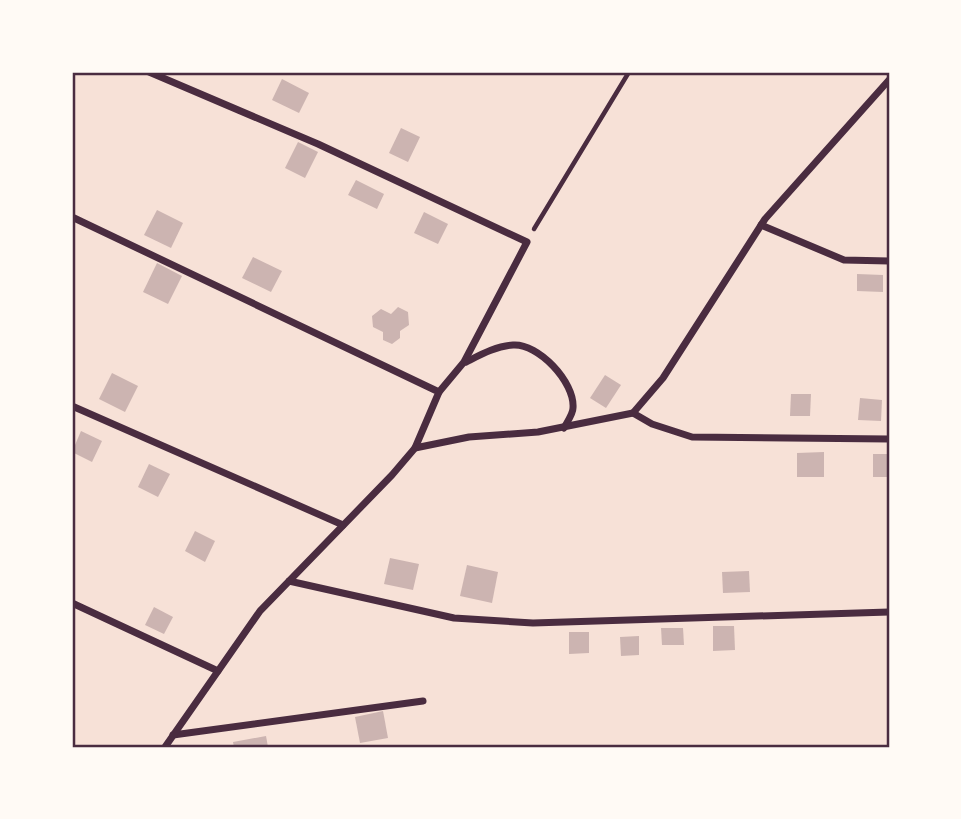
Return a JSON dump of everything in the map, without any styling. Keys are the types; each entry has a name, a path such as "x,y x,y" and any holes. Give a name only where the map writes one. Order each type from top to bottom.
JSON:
{"street":[{"path":"149,72 317,144 527,242 464,362 439,392 415,448 260,611 165,747"},
{"path":"415,448 469,437 564,428 633,413 663,378 761,225 889,80"},
{"path":"72,217 439,392"},
{"path":"761,225 844,260 889,261"},
{"path":"464,362 487,351 514,344 535,351 563,376 572,393 573,410 564,428"},
{"path":"72,405 344,525"},
{"path":"633,413 652,424 692,437 889,439"},
{"path":"289,580 454,618 533,624 889,612"},
{"path":"72,603 218,671"},
{"path":"173,735 423,701"}],"path":[{"path":"527,242 629,72"}],"building":[{"path":"282,79 309,93 299,113 272,100"},
{"path":"401,128 420,137 408,162 389,153"},
{"path":"298,142 318,152 305,178 285,168"},
{"path":"356,180 384,194 377,209 348,195"},
{"path":"157,210 183,223 171,248 144,235"},
{"path":"424,212 448,224 438,244 414,233"},
{"path":"253,257 282,271 271,292 242,278"},
{"path":"157,263 182,276 168,304 143,292"},
{"path":"857,274 883,275 883,292 857,291"},
{"path":"398,307 408,312 409,325 400,331 400,338 392,344 383,340 383,332 373,327 372,316 381,309 391,314"},
{"path":"112,373 138,386 125,412 99,399"},
{"path":"605,375 621,385 606,408 590,398"},
{"path":"791,394 811,394 810,416 790,416"},
{"path":"860,398 882,400 881,421 858,420"},
{"path":"81,431 102,441 92,462 72,452"},
{"path":"824,452 824,477 797,477 797,453"},
{"path":"873,454 889,454 889,477 873,477"},
{"path":"149,464 170,474 158,497 138,487"},
{"path":"195,531 215,541 205,562 185,551"},
{"path":"390,558 419,564 413,590 384,584"},
{"path":"467,565 498,572 492,603 460,596"},
{"path":"749,571 750,592 723,593 722,572"},
{"path":"154,607 173,617 164,634 145,625"},
{"path":"713,626 734,626 735,650 713,651"},
{"path":"661,628 683,628 684,645 662,645"},
{"path":"569,632 589,632 589,653 569,654"},
{"path":"639,636 639,655 621,656 620,637"},
{"path":"383,711 388,738 360,743 355,717"},
{"path":"266,736 268,747 234,747 233,742"}]}
